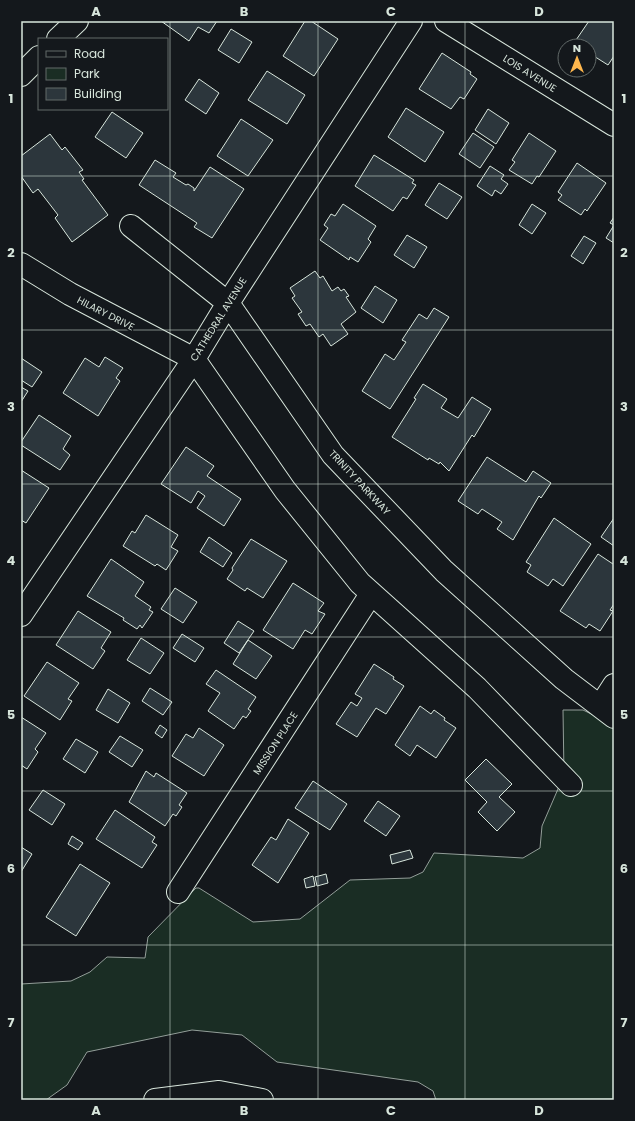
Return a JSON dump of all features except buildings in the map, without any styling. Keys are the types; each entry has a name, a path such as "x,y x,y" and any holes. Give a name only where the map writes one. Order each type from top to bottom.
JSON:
{"street":[{"path":"59,38 77,21"},
{"name":"CATHEDRAL AVENUE","path":"21,615 194,359 228,303 411,21"},
{"name":"LOIS AVENUE","path":"446,21 614,125"},
{"path":"21,75 38,58"},
{"name":"TRINITY PARKWAY","path":"131,226 228,303 334,455 444,571 564,679 607,711"},
{"name":"HILARY DRIVE","path":"21,264 70,294 194,359"},
{"path":"194,359 285,490 372,594 477,688 571,785"},
{"name":"MISSION PLACE","path":"178,892 372,594"},
{"path":"607,711 614,685"},
{"path":"155,1100 219,1092 262,1100"}],"green space":[{"path":"563,710 583,710 614,725 614,1099 436,1100 433,1091 418,1082 277,1062 242,1035 192,1030 87,1052 67,1085 46,1100 21,1100 21,984 71,981 90,972 107,957 145,958 148,937 196,888 199,888 253,922 300,919 350,880 410,878 423,872 434,853 523,858 540,848 542,826 564,775"}]}
